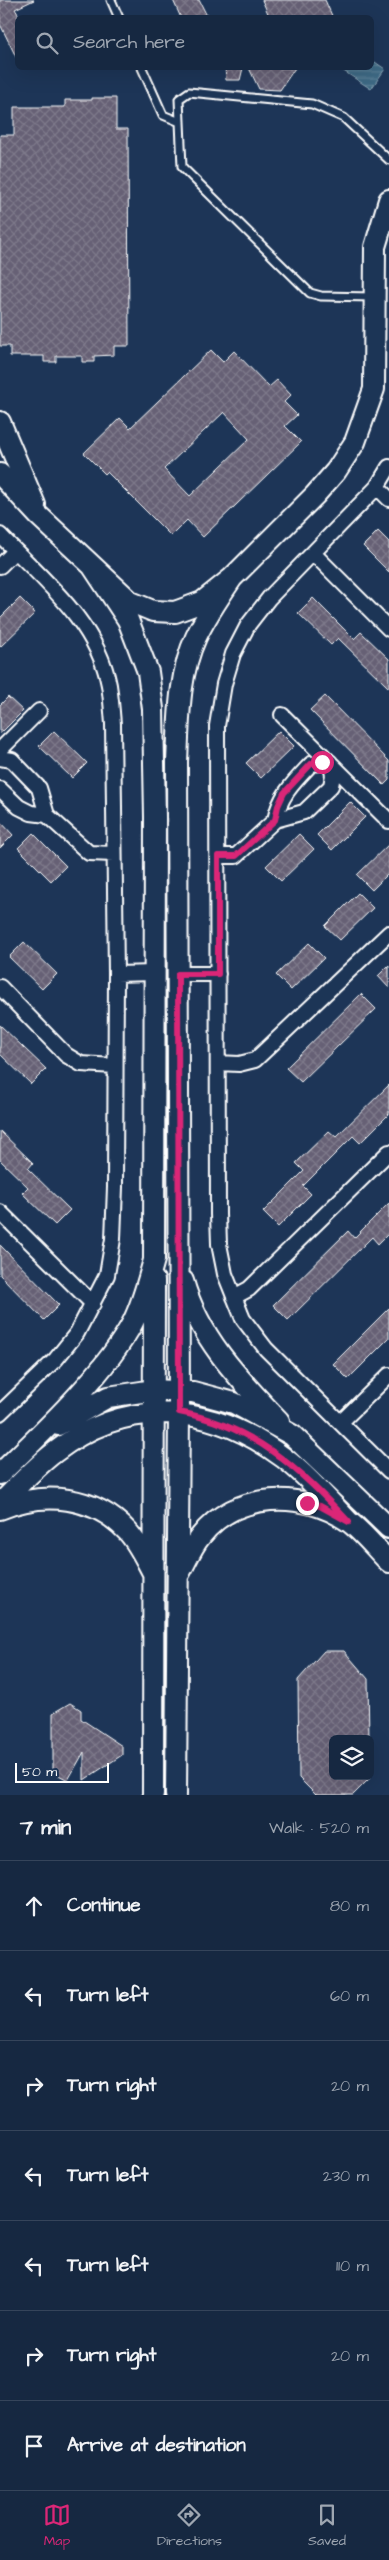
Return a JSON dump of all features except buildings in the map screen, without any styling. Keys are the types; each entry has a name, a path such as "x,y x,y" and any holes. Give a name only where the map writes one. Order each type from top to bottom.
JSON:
{"main road":[{"path":"0,474 39,516 132,602 153,611 175,612 202,602 232,578 316,495 336,471 355,442 374,389 379,304 375,248 389,200"},
{"path":"0,422 39,516"},
{"path":"93,567 128,620 148,672 153,709 155,1127 153,1794 176,1794 179,1412 177,817 180,700 186,666 195,639 207,616 232,578"},
{"path":"155,817 177,817"},
{"path":"155,1127 178,1128"},
{"path":"0,1474 39,1436 104,1365 133,1322 154,1260"},
{"path":"178,1262 188,1298 212,1344 244,1383 292,1435 389,1528"},
{"path":"39,1436 108,1398 154,1390 179,1390 234,1403 292,1435"},
{"path":"0,1504 56,1451 88,1431 130,1415 154,1412 179,1412 229,1426 283,1458 389,1562"},
{"path":"0,1509 34,1498 72,1499 93,1506 127,1531 154,1574"},
{"path":"178,1578 200,1536 228,1513 246,1505 278,1498 320,1506 349,1522"},
{"path":"154,1679 177,1679"}],"street":[{"path":"389,467 377,487 270,598 248,625 232,654 224,684 217,726 219,1244 225,1274 244,1319 266,1349 342,1422 389,1471"},
{"path":"377,487 389,499"},
{"path":"0,535 81,620 97,650 109,684 113,724 116,974 113,1239 107,1275 77,1333 56,1359 0,1413"},
{"path":"0,566 15,551"},
{"path":"314,554 389,628"},
{"path":"0,750 39,711"},
{"path":"282,715 389,821"},
{"path":"0,758 12,760 39,788 47,815 89,854 114,854"},
{"path":"218,856 236,856 275,820 304,812 330,786 333,775 330,762"},
{"path":"275,820 278,806 284,793 311,764 330,762"},
{"path":"0,789 19,807 31,813 47,815"},
{"path":"218,1063 239,1064 255,1060 389,933"},
{"path":"116,974 155,974"},
{"path":"178,974 218,974"},
{"path":"0,987 66,1055 81,1064 116,1066"},
{"path":"234,1296 249,1290 389,1152"},
{"path":"0,1212 93,1304"},
{"path":"342,1422 389,1375"}],"lane":[{"path":"112,0 118,15"},
{"path":"143,70 163,115 180,122"},
{"path":"379,304 321,296 301,286 182,167 179,99 189,92 312,104 344,118 389,160"}],"water":[{"path":"374,61 385,69 371,89 342,70 374,70"}],"route":[{"path":"307,1503 320,1506 349,1522 316,1487 283,1458 229,1426 179,1412 178,974 218,974 218,856 236,856 275,820 278,806 284,793 311,764 322,762"}]}
